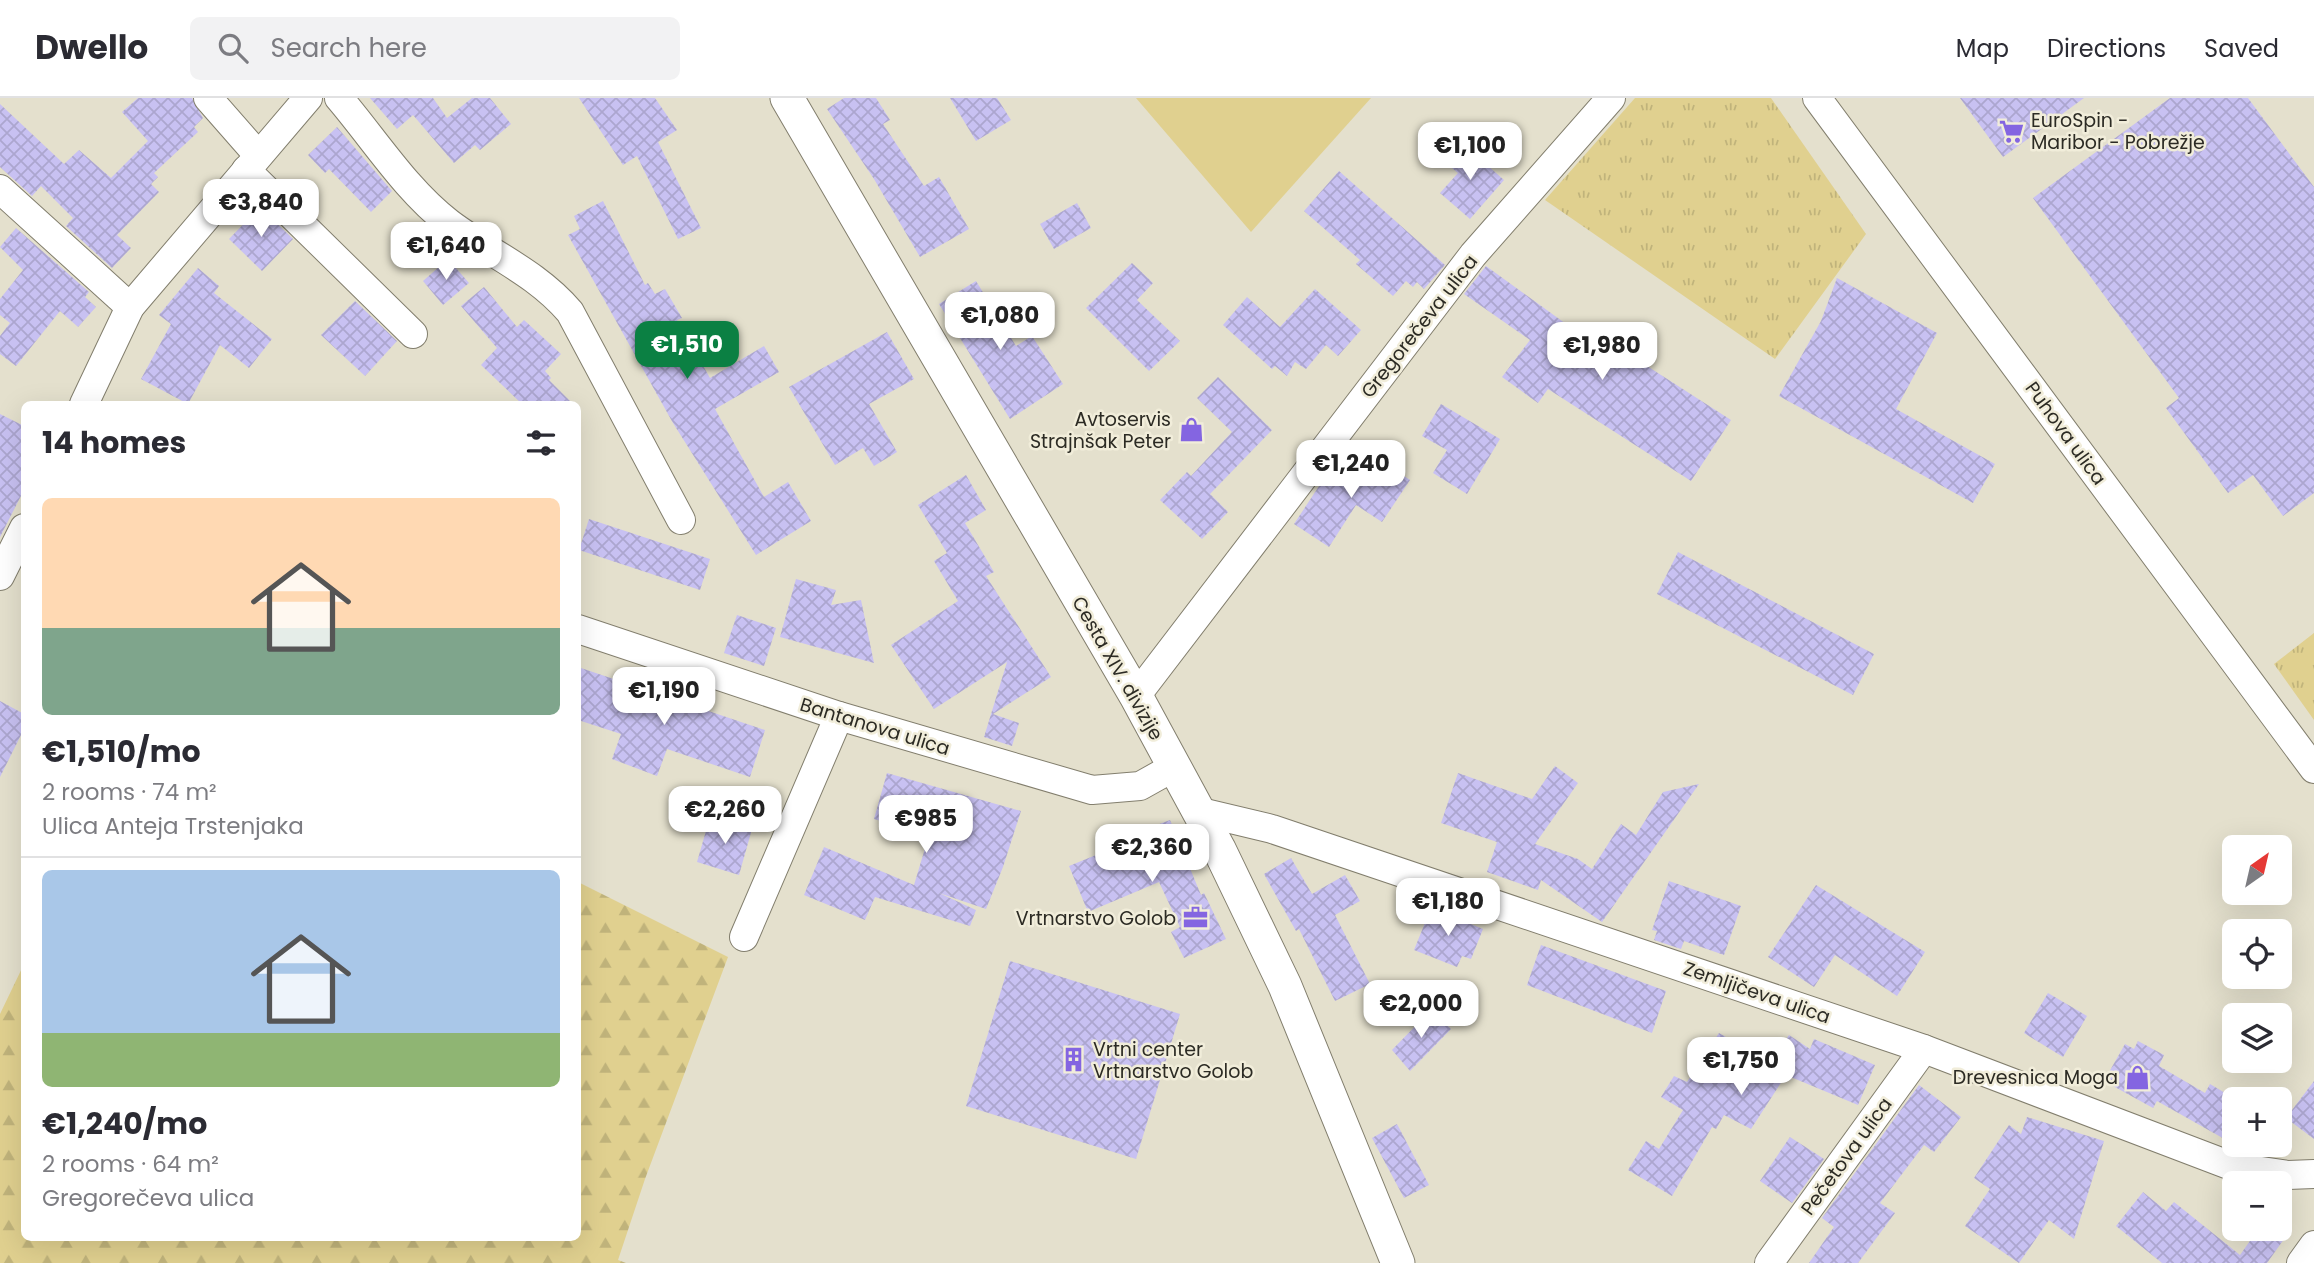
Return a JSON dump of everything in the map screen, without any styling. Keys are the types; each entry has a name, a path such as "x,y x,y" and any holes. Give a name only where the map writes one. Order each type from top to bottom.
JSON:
{"street":[{"path":"208,98 252,162 413,334"},
{"path":"85,401 130,307 308,98"},
{"path":"339,98 421,197 439,214 550,289 570,312 681,520"},
{"name":"Cesta XIV. divizije","path":"787,98 1136,696 1219,849 1285,986 1398,1263"},
{"name":"Gregorečeva ulica","path":"1136,696 1473,255 1611,98"},
{"name":"Puhova ulica","path":"1816,98 2314,769"},
{"path":"0,189 130,307"},
{"path":"0,576 21,534"},
{"name":"Bantanova ulica","path":"581,630 839,716 1092,790 1140,786 1174,767"},
{"path":"744,937 839,716"},
{"name":"Zemljičeva ulica","path":"1197,811 1272,829 1924,1049 2234,1167 2288,1175 2314,1174"},
{"name":"Pečetova ulica","path":"1769,1263 1924,1049"},
{"path":"2301,1263 2314,1245"}],"green space":[{"path":"1136,98 1371,98 1251,232"},
{"path":"1635,98 1771,98 1866,234 1775,359 1545,200"},
{"path":"2314,633 2314,720 2274,664"},
{"path":"581,884 728,957 645,1179 618,1260 626,1263 0,1263 0,1014 21,970 21,1241 581,1241"}],"building":[{"path":"138,98 192,98 203,118 194,127 198,132 154,173 158,177 151,184 159,192 117,235 131,248 112,268 66,226 73,218 41,186 32,196 0,167 0,104 64,164 79,150 111,178 148,141 122,112"},
{"path":"370,98 433,98 447,118 472,98 490,98 511,124 480,150 475,145 454,163 413,115 397,129"},
{"path":"579,98 655,98 677,130 658,142 701,228 678,239 637,156 623,165"},
{"path":"844,98 876,98 890,120 883,124 924,186 939,177 969,229 920,257 874,179 827,109"},
{"path":"950,98 997,98 1011,120 976,141"},
{"name":"EuroSpin - Maribor - Pobrežje","path":"1960,98 2084,98 2003,157"},
{"path":"2170,98 2248,98 2314,187 2314,493 2283,516 2253,475 2228,493 2166,408 2179,398 2033,198"},
{"path":"337,127 392,191 371,212 329,169 325,173 308,155"},
{"path":"1462,143 1504,180 1470,219 1440,193 1458,173 1446,163"},
{"path":"1339,171 1445,265 1424,289 1417,282 1413,287 1406,281 1393,296 1356,264 1360,260 1304,211"},
{"path":"603,201 645,285 648,283 655,294 665,289 682,318 677,320 710,378 764,346 779,372 715,409 764,497 788,482 811,521 756,555 673,423 568,235 580,229 574,216"},
{"path":"1077,203 1091,228 1054,249 1040,224"},
{"path":"260,207 293,239 262,271 229,239"},
{"path":"16,228 89,292 85,297 96,307 78,327 60,311 16,366 0,354 0,336 10,323 0,315 0,299 23,270 0,247"},
{"path":"448,259 469,283 443,305 423,281"},
{"path":"1132,263 1153,283 1137,300 1180,341 1149,371 1086,308"},
{"path":"1486,266 1613,358 1619,348 1731,420 1691,481 1548,389 1538,403 1502,377 1530,340 1464,294"},
{"path":"198,268 219,286 214,293 272,339 249,368 220,345 190,401 182,401 141,379 171,324 159,315"},
{"path":"1837,278 1937,333 1896,409 1995,464 1973,503 1779,396 1821,321"},
{"path":"976,281 1016,346 1032,336 1063,384 1010,419 939,304"},
{"path":"484,287 517,327 524,320 561,354 545,371 551,378 549,380 570,401 519,401 481,365 497,348 461,306"},
{"path":"1315,289 1361,330 1338,356 1326,345 1306,369 1295,362 1287,376 1275,366 1272,369 1223,325 1247,297 1280,327"},
{"path":"355,301 397,341 365,376 321,335"},
{"path":"887,332 914,379 869,404 897,452 874,466 863,448 835,465 789,387"},
{"path":"1218,377 1272,430 1210,494 1228,512 1202,539 1160,500 1187,472 1191,476 1232,432 1197,398"},
{"path":"1441,404 1500,439 1467,494 1433,473 1447,450 1422,436"},
{"path":"0,414 21,424 21,496 0,537"},
{"path":"1374,456 1410,480 1382,522 1356,505 1329,547 1294,524 1329,471 1354,488"},
{"path":"966,475 986,510 965,523 994,572 986,576 1051,677 993,714 1019,723 1012,746 984,737 1007,662 934,709 891,645 958,601 934,561 947,553 918,505"},
{"path":"589,519 710,559 700,590 581,551"},
{"path":"1678,552 1874,654 1853,695 1657,594"},
{"path":"796,579 836,590 831,605 861,600 874,663 780,637"},
{"path":"737,615 776,628 764,666 724,653"},
{"path":"581,668 765,730 750,777 667,749 657,776 612,759 621,734 581,721"},
{"path":"0,701 21,712 21,735 0,777"},
{"path":"1555,766 1578,783 1535,844 1578,859 1592,869 1621,824 1636,835 1663,792 1699,784 1602,922 1541,880 1538,890 1487,872 1497,842 1441,823 1458,773 1532,799"},
{"path":"887,773 1021,811 986,909 939,893 976,910 970,926 875,897 865,920 804,895 824,847 914,885 929,835 874,819"},
{"path":"710,817 752,829 739,875 697,862"},
{"path":"1170,820 1201,895 1204,893 1226,939 1184,958 1171,932 1180,927 1159,882 1088,912 1069,866 1138,838 1136,833"},
{"path":"1291,858 1312,894 1345,875 1360,901 1335,915 1370,984 1335,1001 1299,929 1296,931 1264,874"},
{"path":"1669,881 1741,906 1724,955 1684,941 1681,949 1654,940 1657,931 1652,930"},
{"path":"1816,885 1925,952 1897,996 1835,955 1814,987 1768,957"},
{"path":"1431,908 1483,929 1471,959 1462,956 1457,967 1414,950"},
{"path":"1541,945 1666,991 1652,1033 1527,985"},
{"name":"Vrtni center Vrtnarstvo Golob","path":"1010,961 1180,1014 1136,1159 966,1106"},
{"path":"2048,993 2087,1016 2063,1057 2024,1033"},
{"path":"1431,1010 1451,1029 1410,1071 1392,1050"},
{"path":"1719,1033 1770,1063 1789,1035 1810,1049 1814,1039 1875,1065 1858,1105 1786,1075 1751,1129 1724,1115 1716,1129 1712,1127 1672,1196 1628,1170 1646,1141 1659,1149 1683,1110 1661,1097 1674,1076 1687,1082"},
{"path":"2138,1041 2164,1055 2159,1066 2205,1093 2210,1084 2222,1091 2222,1138 2157,1101 2153,1108 2104,1081 2125,1044 2134,1049"},
{"path":"2314,1081 2314,1139 2292,1122 2292,1110"},
{"path":"1919,1085 1961,1117 1934,1152 1924,1145 1880,1203 1895,1213 1858,1263 1809,1263 1834,1227 1822,1218"},
{"path":"2027,1117 2104,1141 2074,1239 2049,1220 2019,1263 1965,1226 1990,1189 1974,1178 2009,1125 2021,1134"},
{"path":"1397,1124 1429,1185 1404,1198 1372,1138"},
{"path":"1790,1137 1824,1159 1792,1203 1760,1181"},
{"path":"2143,1192 2166,1211 2174,1202 2240,1255 2250,1241 2283,1241 2267,1263 2162,1263 2116,1226"}],"place":[{"name":"EuroSpin - Maribor - Pobrežje","path":"2011,131"},
{"name":"Avtoservis Strajnšak Peter","path":"1191,430"},
{"name":"Vrtnarstvo Golob","path":"1196,918"},
{"name":"Vrtni center Vrtnarstvo Golob","path":"1073,1060"},
{"name":"Drevesnica Moga","path":"2138,1077"}]}
